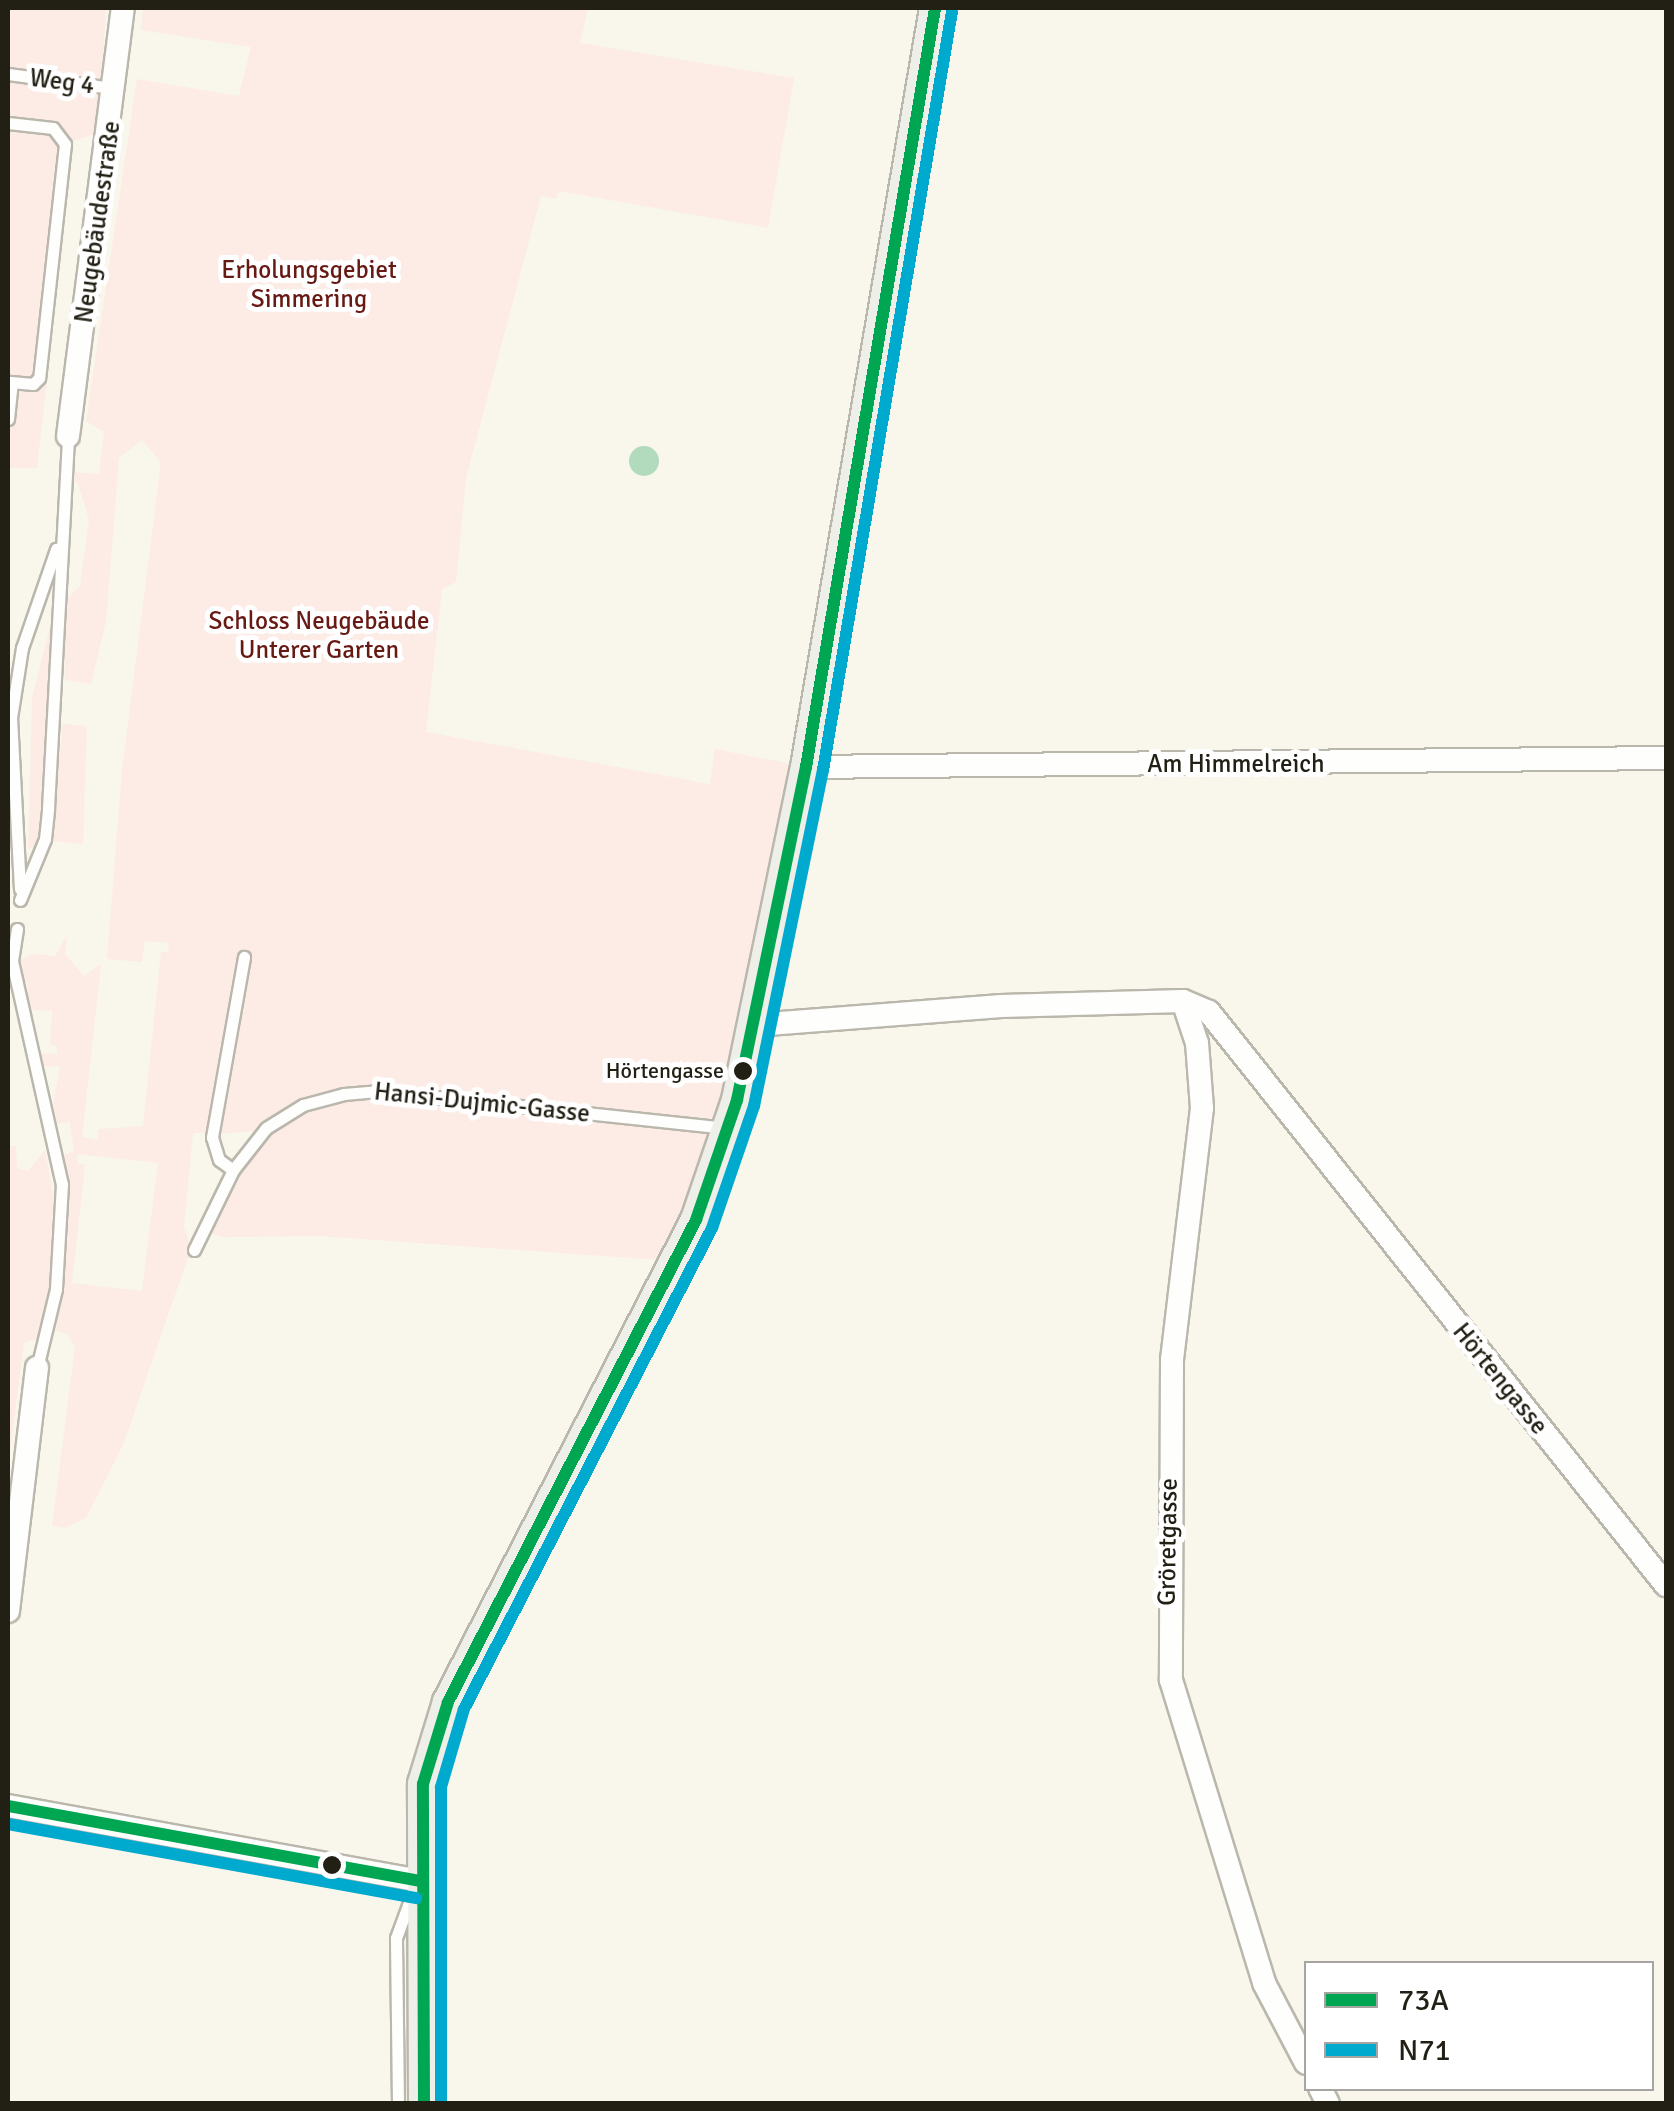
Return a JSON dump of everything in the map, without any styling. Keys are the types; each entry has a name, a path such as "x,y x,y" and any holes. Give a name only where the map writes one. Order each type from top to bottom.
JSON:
{"main road":[{"path":"424,2104 419,1881 423,1784 448,1702 696,1220 728,1129 756,1025 806,767 935,8"}],"street":[{"name":"Neugebäudestraße","path":"68,436 117,89 123,8"},
{"name":"Am Himmelreich","path":"806,767 1666,758"},
{"path":"756,1025 1002,1006 1183,1001"},
{"name":"Hörtengasse","path":"1183,1001 1209,1012 1666,1585"},
{"name":"Gröretgasse","path":"1183,1001 1197,1042 1202,1108 1172,1359 1171,1680 1264,1983 1304,2058"},
{"path":"8,1611 37,1368"},
{"path":"8,1806 419,1881"}],"lane":[{"name":"Weg 4","path":"8,74 117,89"},
{"path":"8,123 54,128 66,144 39,378 10,382 8,418"},
{"path":"60,541 27,630 11,718 20,895 45,839 60,669 60,541 68,436"},
{"path":"17,929 12,961 62,1184 52,1318 37,1368"},
{"path":"232,1170 219,1160 212,1137 244,957"},
{"name":"Hansi-Dujmic-Gasse","path":"194,1250 232,1170 278,1117 320,1100 371,1090 728,1129"},
{"path":"398,2104 396,1938 419,1881"}],"green space":[{"path":"8,8 106,8 98,133 74,141 37,468 8,468"},
{"path":"143,8 588,8 580,43 794,78 768,228 559,191 556,199 541,196 466,478 456,582 442,589 426,732 710,784 715,749 806,767 755,1025 675,1261 320,1236 221,1237 210,1232 251,1156 252,1131 219,1134 251,959 239,956 205,1133 193,1133 184,1227 191,1249 123,1445 86,1518 65,1528 52,1526 75,1347 67,1334 56,1331 66,1224 63,1155 74,1151 70,1122 57,1124 53,1103 60,1067 42,1066 37,1053 57,1054 57,1046 50,1045 52,1011 28,1009 28,983 21,982 17,962 33,954 55,956 67,935 65,954 84,976 101,964 82,1137 97,1140 99,1129 143,1126 161,952 168,952 169,943 145,941 142,962 107,959 122,771 161,462 142,440 119,458 106,621 91,684 65,680 63,603 80,586 89,519 78,484 67,472 99,474 104,432 86,421 137,79 239,96 251,47 141,30","holes":["78,1154 158,1163 142,1291 72,1283 85,1165 77,1163"]},
{"path":"54,611 55,669 39,843 28,850 32,698"},
{"path":"63,724 87,726 83,844 50,841"},
{"path":"8,1146 16,1146 17,1168 28,1171 45,1150 58,1221 43,1337 24,1343 8,1467"}],"shaded area":[{"path":"644,446 655,450 659,461 655,472 644,476 633,472 629,461 633,450"}],"transit line":[{"name":"73A","path":"424,2104 423,1784 448,1702 696,1220 737,1100 806,767 935,8"},
{"name":"N71","path":"441,2104 441,1787 464,1709 712,1228 754,1106 823,770 952,11"},
{"name":"73A","path":"8,1806 419,1881"},
{"name":"N71","path":"8,1824 416,1898"}],"place":[{"name":"Hörtengasse","path":"743,1071"}],"park label":[{"name":"Erholungsgebiet Simmering","path":"309,286"},
{"name":"Schloss Neugebäude Unterer Garten","path":"319,636"}]}
